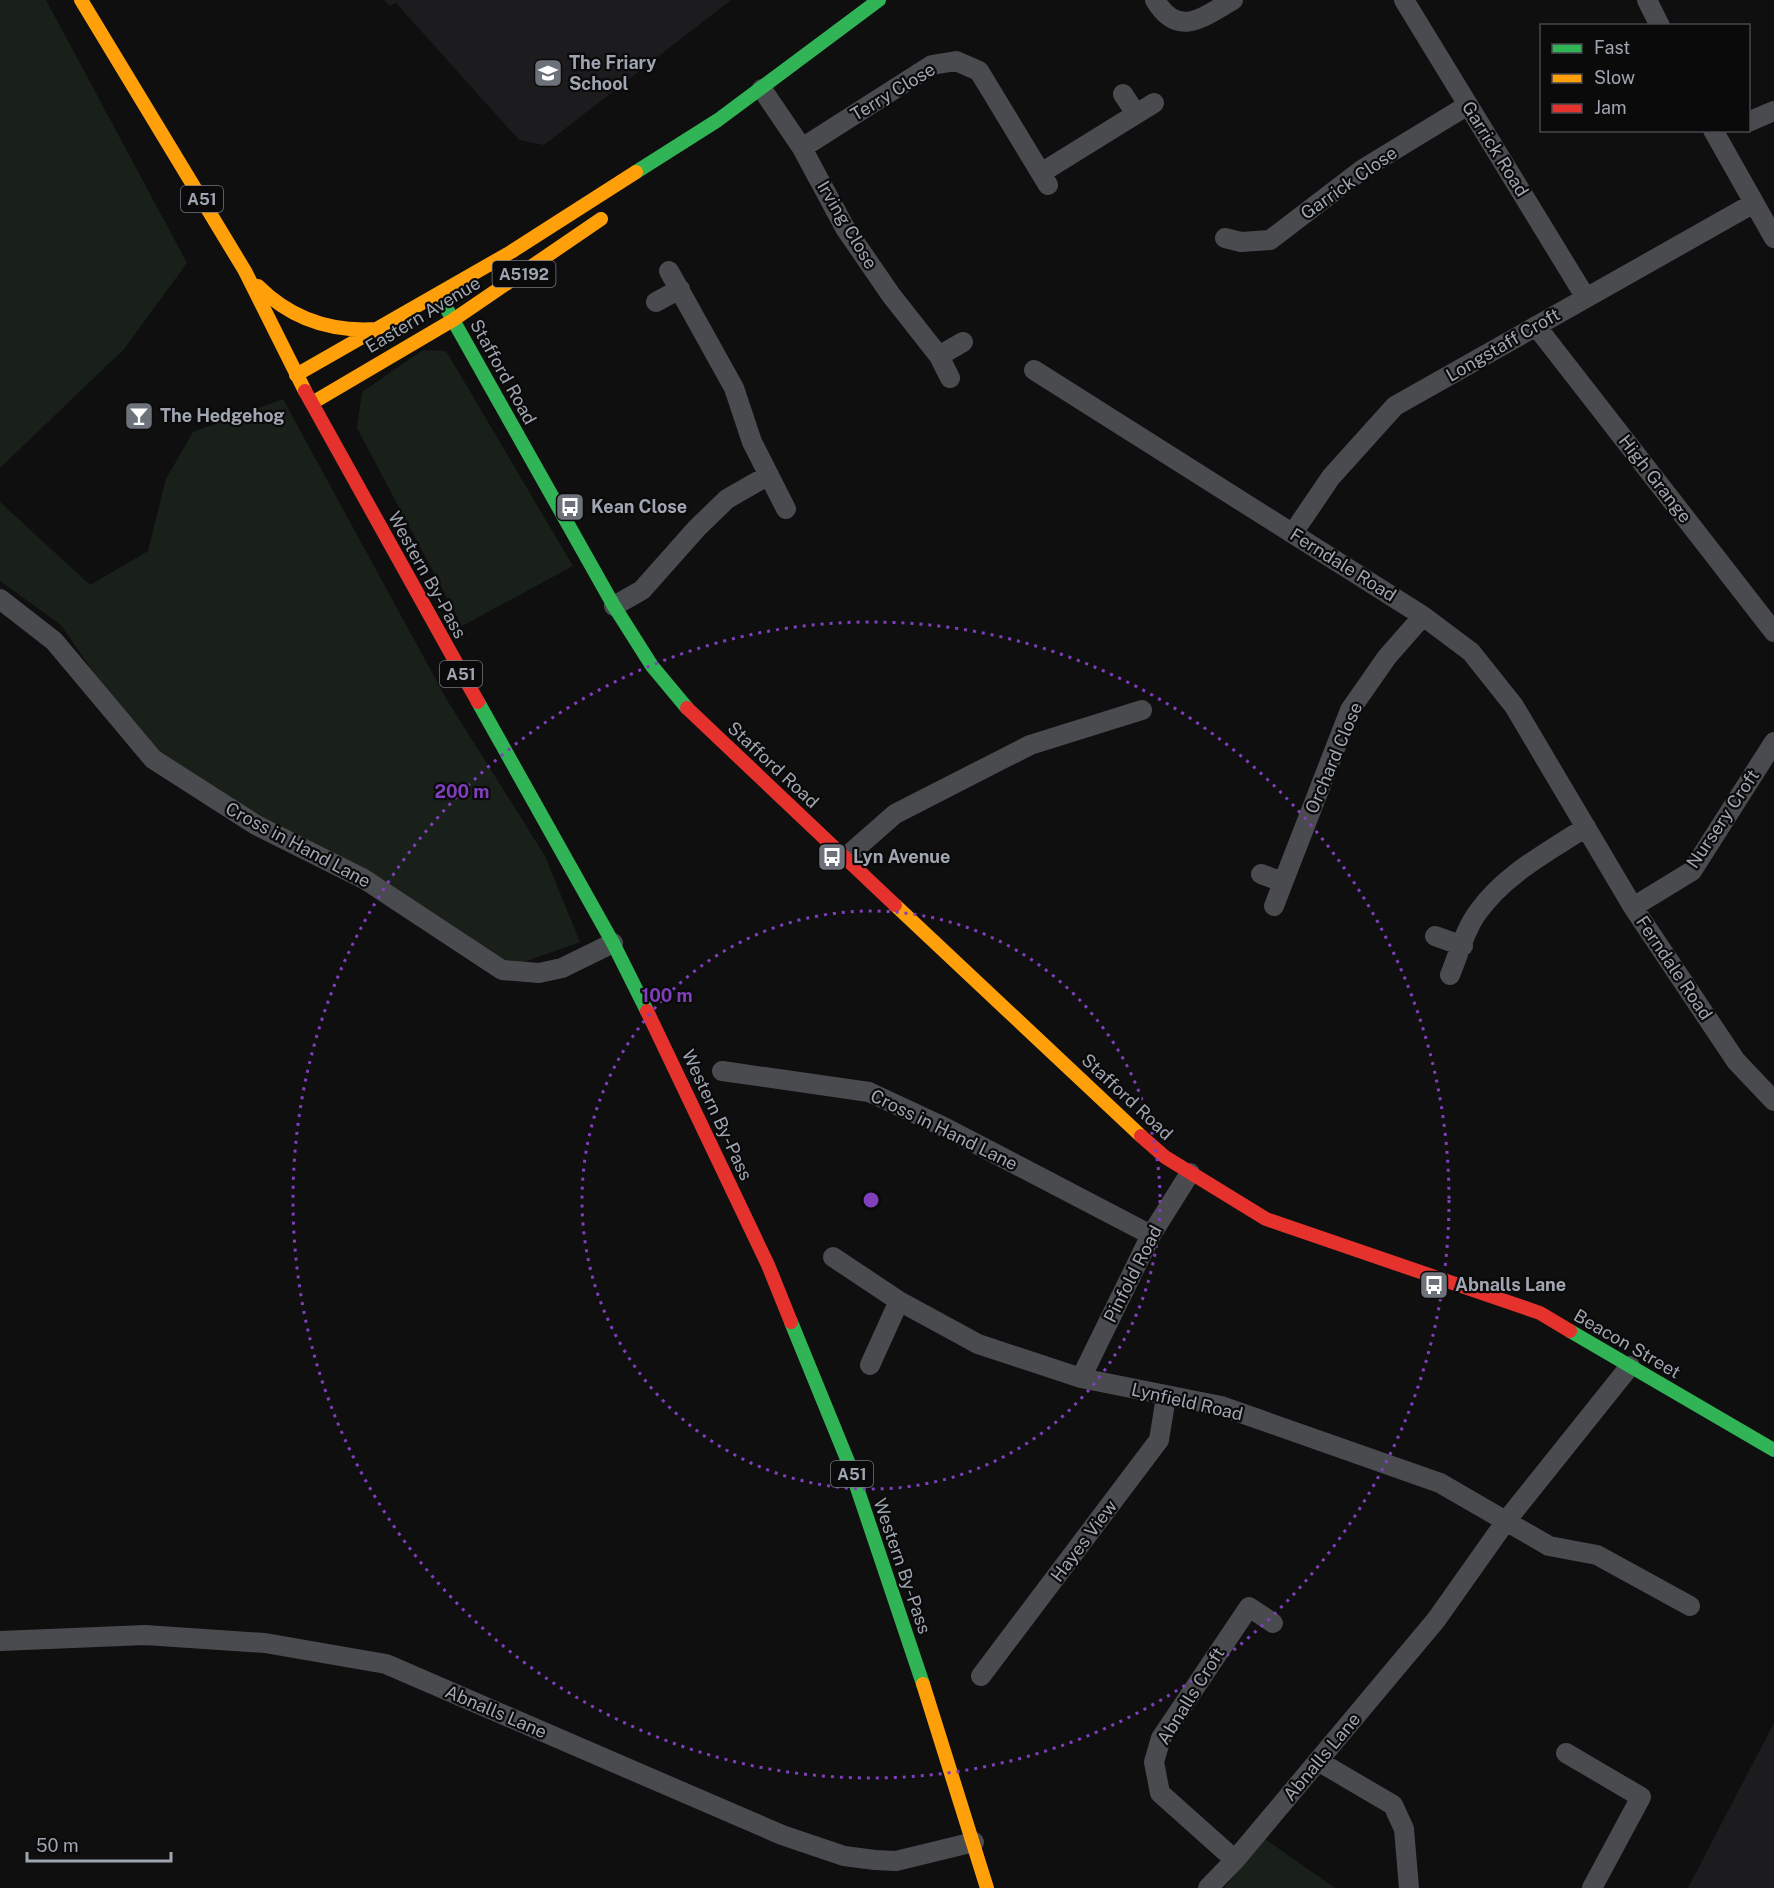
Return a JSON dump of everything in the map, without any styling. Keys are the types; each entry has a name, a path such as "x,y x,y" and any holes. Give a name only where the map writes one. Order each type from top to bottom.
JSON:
{"main road":[{"name":"A51","path":"81,0 245,271 312,403"},
{"name":"Eastern Avenue","path":"296,375 439,295 718,120 879,0"},
{"name":"Eastern Avenue","path":"669,169 718,120"},
{"name":"Eastern Avenue","path":"312,403 453,320 613,211"},
{"path":"245,271 272,302 290,312 334,329 377,329"},
{"name":"Stafford Road","path":"439,295 614,606 652,666 693,715 1138,1133 1166,1157 1191,1173"},
{"name":"Western By-Pass","path":"312,403 613,943 680,1075 763,1254 849,1464 974,1842 987,1888"},
{"name":"Beacon Street","path":"1191,1173 1266,1219 1540,1313 1774,1450"}],"street":[{"path":"1155,0 1163,13 1178,22 1194,22 1233,0"},
{"name":"Garrick Road","path":"1404,0 1587,298"},
{"path":"1647,0 1659,24"},
{"name":"Terry Close","path":"802,148 932,65 956,61 979,71 1045,179 1154,103"},
{"name":"Irving Close","path":"762,89 802,148 845,228 891,295 939,356 950,378"},
{"path":"1123,93 1136,114"},
{"name":"Garrick Close","path":"1225,238 1241,242 1270,240 1363,169 1468,105"},
{"path":"1750,122 1774,111"},
{"path":"1720,132 1754,203 1774,238"},
{"name":"Longstaff Croft","path":"1293,533 1331,477 1395,406 1754,203"},
{"path":"669,271 734,388 752,442 786,509"},
{"path":"656,302 680,289"},
{"name":"High Grange","path":"1536,326 1774,632"},
{"path":"939,356 963,342"},
{"name":"Ferndale Road","path":"1034,370 1423,616 1471,652 1514,706 1633,907 1736,1062 1774,1101"},
{"path":"614,606 642,590 697,528 727,499 769,475"},
{"name":"Cross in Hand Lane","path":"0,599 54,641 153,759 255,825 364,879 502,970 539,973 562,968 613,943"},
{"name":"Orchard Close","path":"1274,906 1350,710 1387,657 1423,616"},
{"path":"846,857 895,814 1030,745 1142,710"},
{"name":"Nursery Croft","path":"1633,907 1692,871 1774,742"},
{"path":"1450,975 1476,914 1497,889 1519,871 1586,827"},
{"path":"1261,874 1283,882"},
{"path":"1435,936 1463,946"},
{"name":"Cross in Hand Lane","path":"722,1071 869,1092 944,1127 1151,1235"},
{"name":"Pinfold Road","path":"1081,1378 1151,1235 1191,1173"},
{"name":"Lynfield Road","path":"832,1257 899,1301 978,1344 1081,1378 1166,1397 1221,1406 1440,1484 1549,1546 1597,1555 1690,1606"},
{"path":"870,1365 899,1301"},
{"name":"Abnalls Lane","path":"1208,1888 1235,1860 1436,1620 1506,1521 1630,1366"},
{"name":"Hayes View","path":"981,1676 1160,1440 1166,1397"},
{"name":"Abnalls Croft","path":"1235,1860 1160,1793 1154,1762 1161,1738 1249,1606 1273,1623"},
{"name":"Abnalls Lane","path":"0,1641 153,1636 266,1643 386,1664 782,1835 844,1856 896,1861 974,1842"},
{"path":"1566,1753 1641,1797 1592,1888"},
{"path":"1318,1761 1393,1805 1404,1829 1409,1888"}],"shaded area":[{"path":"0,0 46,0 187,263 124,349 0,468"},
{"name":"The Friary School","path":"384,0 731,0 544,145 519,140 396,3 389,6"},
{"path":"423,350 446,351 573,566 462,626 357,428 362,392"},
{"path":"283,399 447,700 545,856 580,942 502,970 153,759 61,625 0,581 0,502 90,585 148,551 166,479 193,432"},
{"path":"1774,1723 1774,1888 1688,1888 1717,1832"},
{"path":"1265,1839 1335,1888 1224,1888"}],"traffic: fast":[{"path":"636,172 718,120 879,0"},
{"path":"444,304 614,606 652,666 687,708"},
{"path":"478,702 613,943 647,1011"},
{"path":"791,1322 849,1464 923,1684"},
{"path":"1570,1331 1774,1450"}],"traffic: slow":[{"path":"81,0 245,271 305,391"},
{"path":"296,375 511,252 636,172"},
{"path":"312,403 453,320 601,219"},
{"path":"258,286 284,307 312,321 343,328 376,329"},
{"path":"895,905 1141,1136"},
{"path":"923,1684 987,1888"}],"traffic: jam":[{"path":"305,391 478,702"},
{"path":"687,708 895,905"},
{"path":"647,1011 768,1265 791,1322"},
{"path":"1141,1136 1165,1157 1266,1219 1540,1313 1570,1331"}],"place":[{"name":"The Friary School","path":"548,73"},
{"name":"The Hedgehog","path":"139,416"},
{"name":"Kean Close","path":"570,507"},
{"name":"Lyn Avenue","path":"832,857"},
{"name":"Abnalls Lane","path":"1434,1285"}]}
